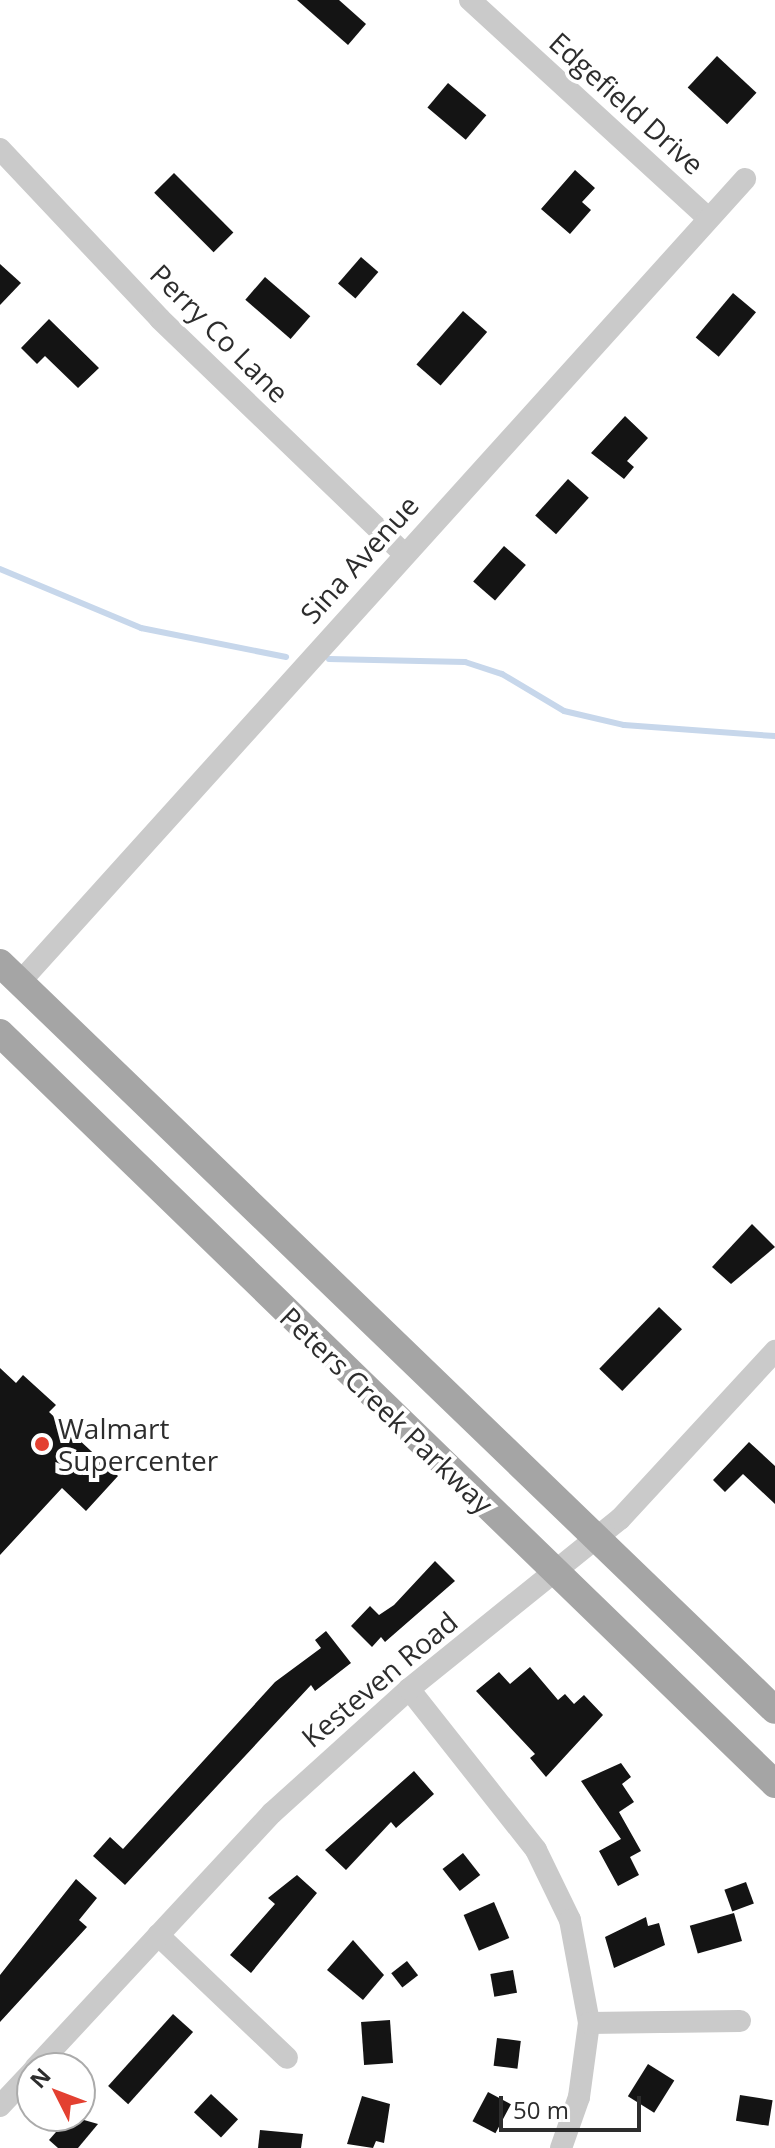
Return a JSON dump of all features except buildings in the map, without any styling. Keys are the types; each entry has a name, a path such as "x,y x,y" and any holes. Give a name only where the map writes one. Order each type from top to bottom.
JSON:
{"main road":[{"name":"Peters Creek Parkway","path":"10,972 775,1710"},
{"name":"Peters Creek Parkway","path":"0,1033 775,1784"}],"street":[{"name":"Edgefield Drive","path":"470,0 708,218"},
{"name":"Perry Co Lane","path":"0,149 160,319 404,554"},
{"name":"Sina Avenue","path":"10,972 404,554 745,179"},
{"name":"Kesteven Road","path":"51,2052 272,1813 409,1689 598,1539 775,1351"},
{"path":"409,1689 496,1794 558,1888 589,2023 579,2097 561,2148"},
{"path":"158,1935 287,2058"},
{"path":"589,2023 740,2021"},
{"name":"Kesteven Road","path":"0,2106 16,2089"}],"waterway":[{"path":"0,569 141,628 286,657"},
{"path":"329,659 465,662 502,674 564,711 624,725 775,736"}],"place":[{"name":"Walmart Supercenter","path":"42,1444"}]}
